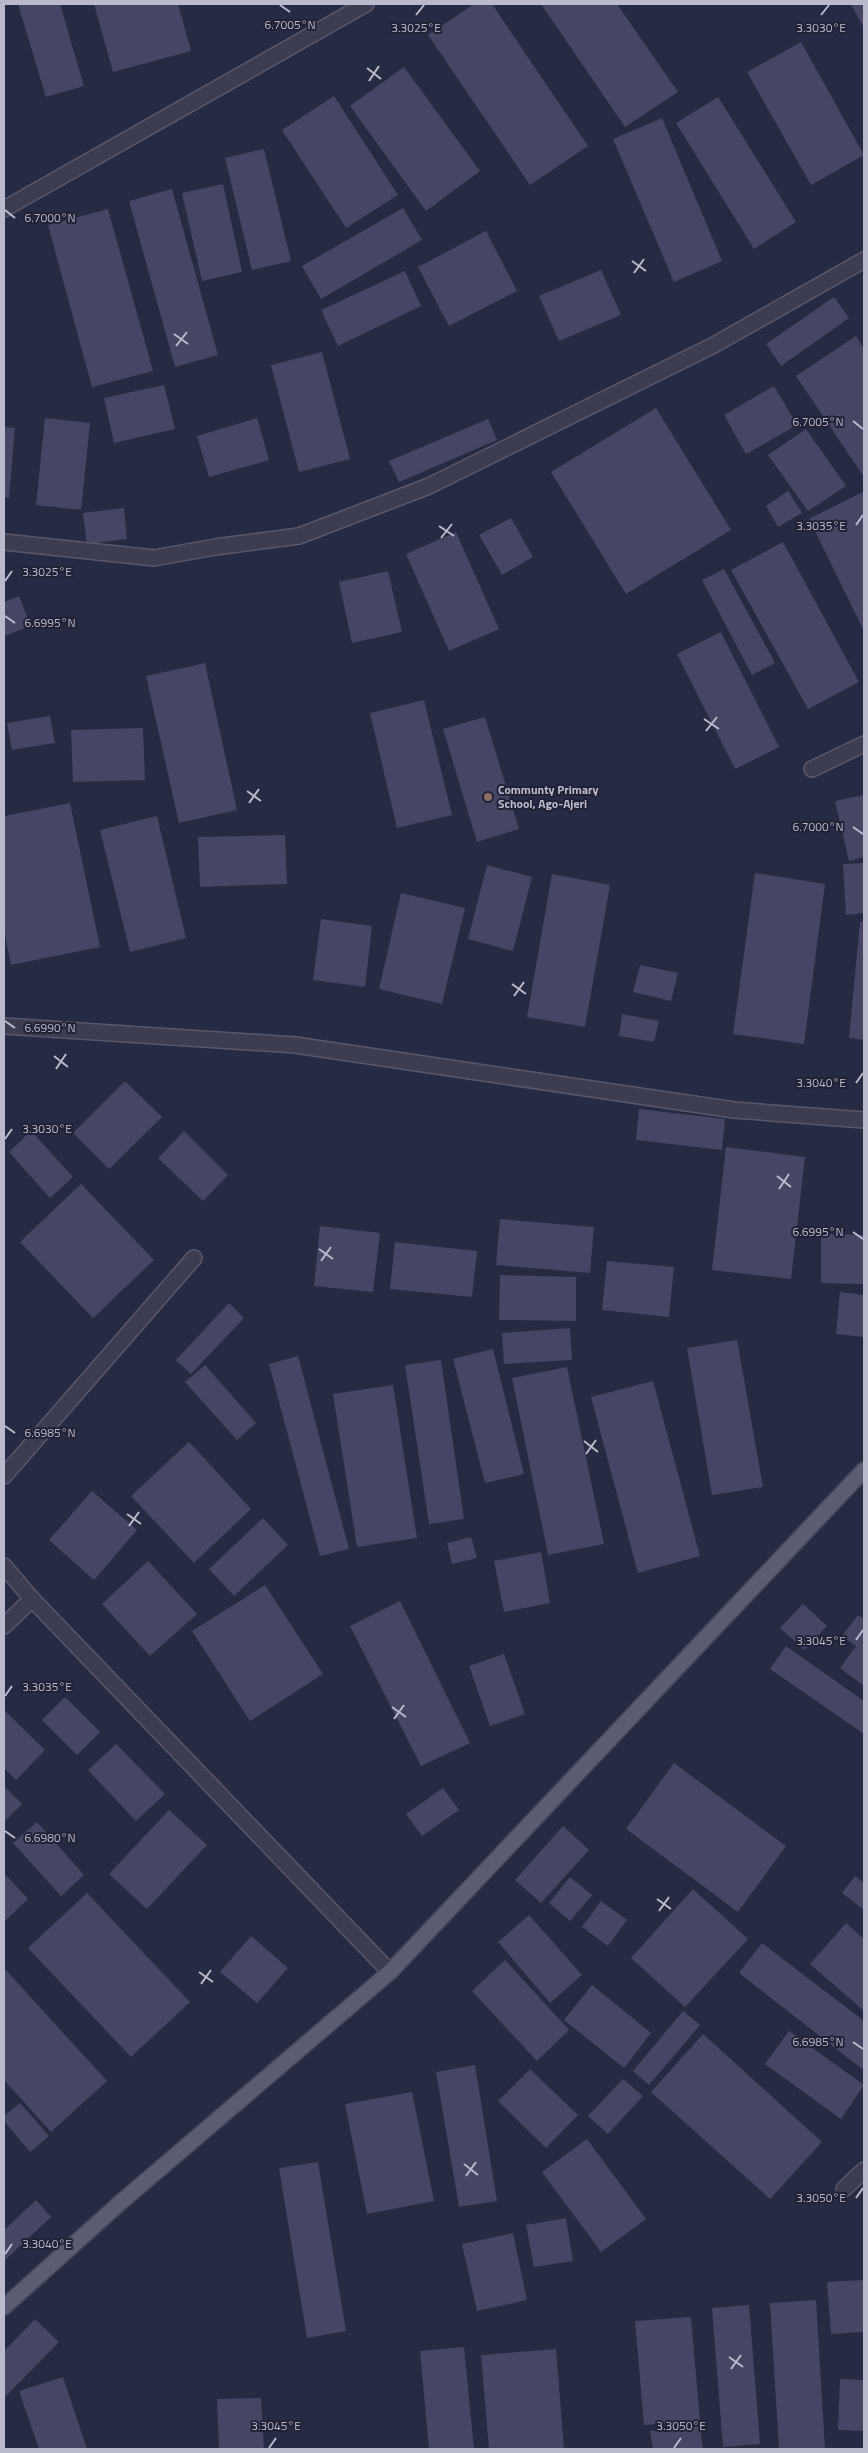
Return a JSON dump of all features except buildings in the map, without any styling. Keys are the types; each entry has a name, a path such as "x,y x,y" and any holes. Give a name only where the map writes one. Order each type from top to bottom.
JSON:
{"main road":[{"path":"4,2307 121,2202 390,1972 864,1470"}],"street":[{"path":"4,209 366,4"},
{"path":"4,542 154,558 215,547 300,536 429,486 714,345 864,260"},
{"path":"812,769 864,744"},
{"path":"4,1026 295,1045 734,1110 864,1120"},
{"path":"4,1476 194,1258"},
{"path":"4,1566 32,1599 390,1972"},
{"path":"4,1626 32,1599"},
{"path":"844,2189 864,2170"}],"place":[{"name":"Communty Primary School, Ago-Ajeri","path":"488,797"}]}
